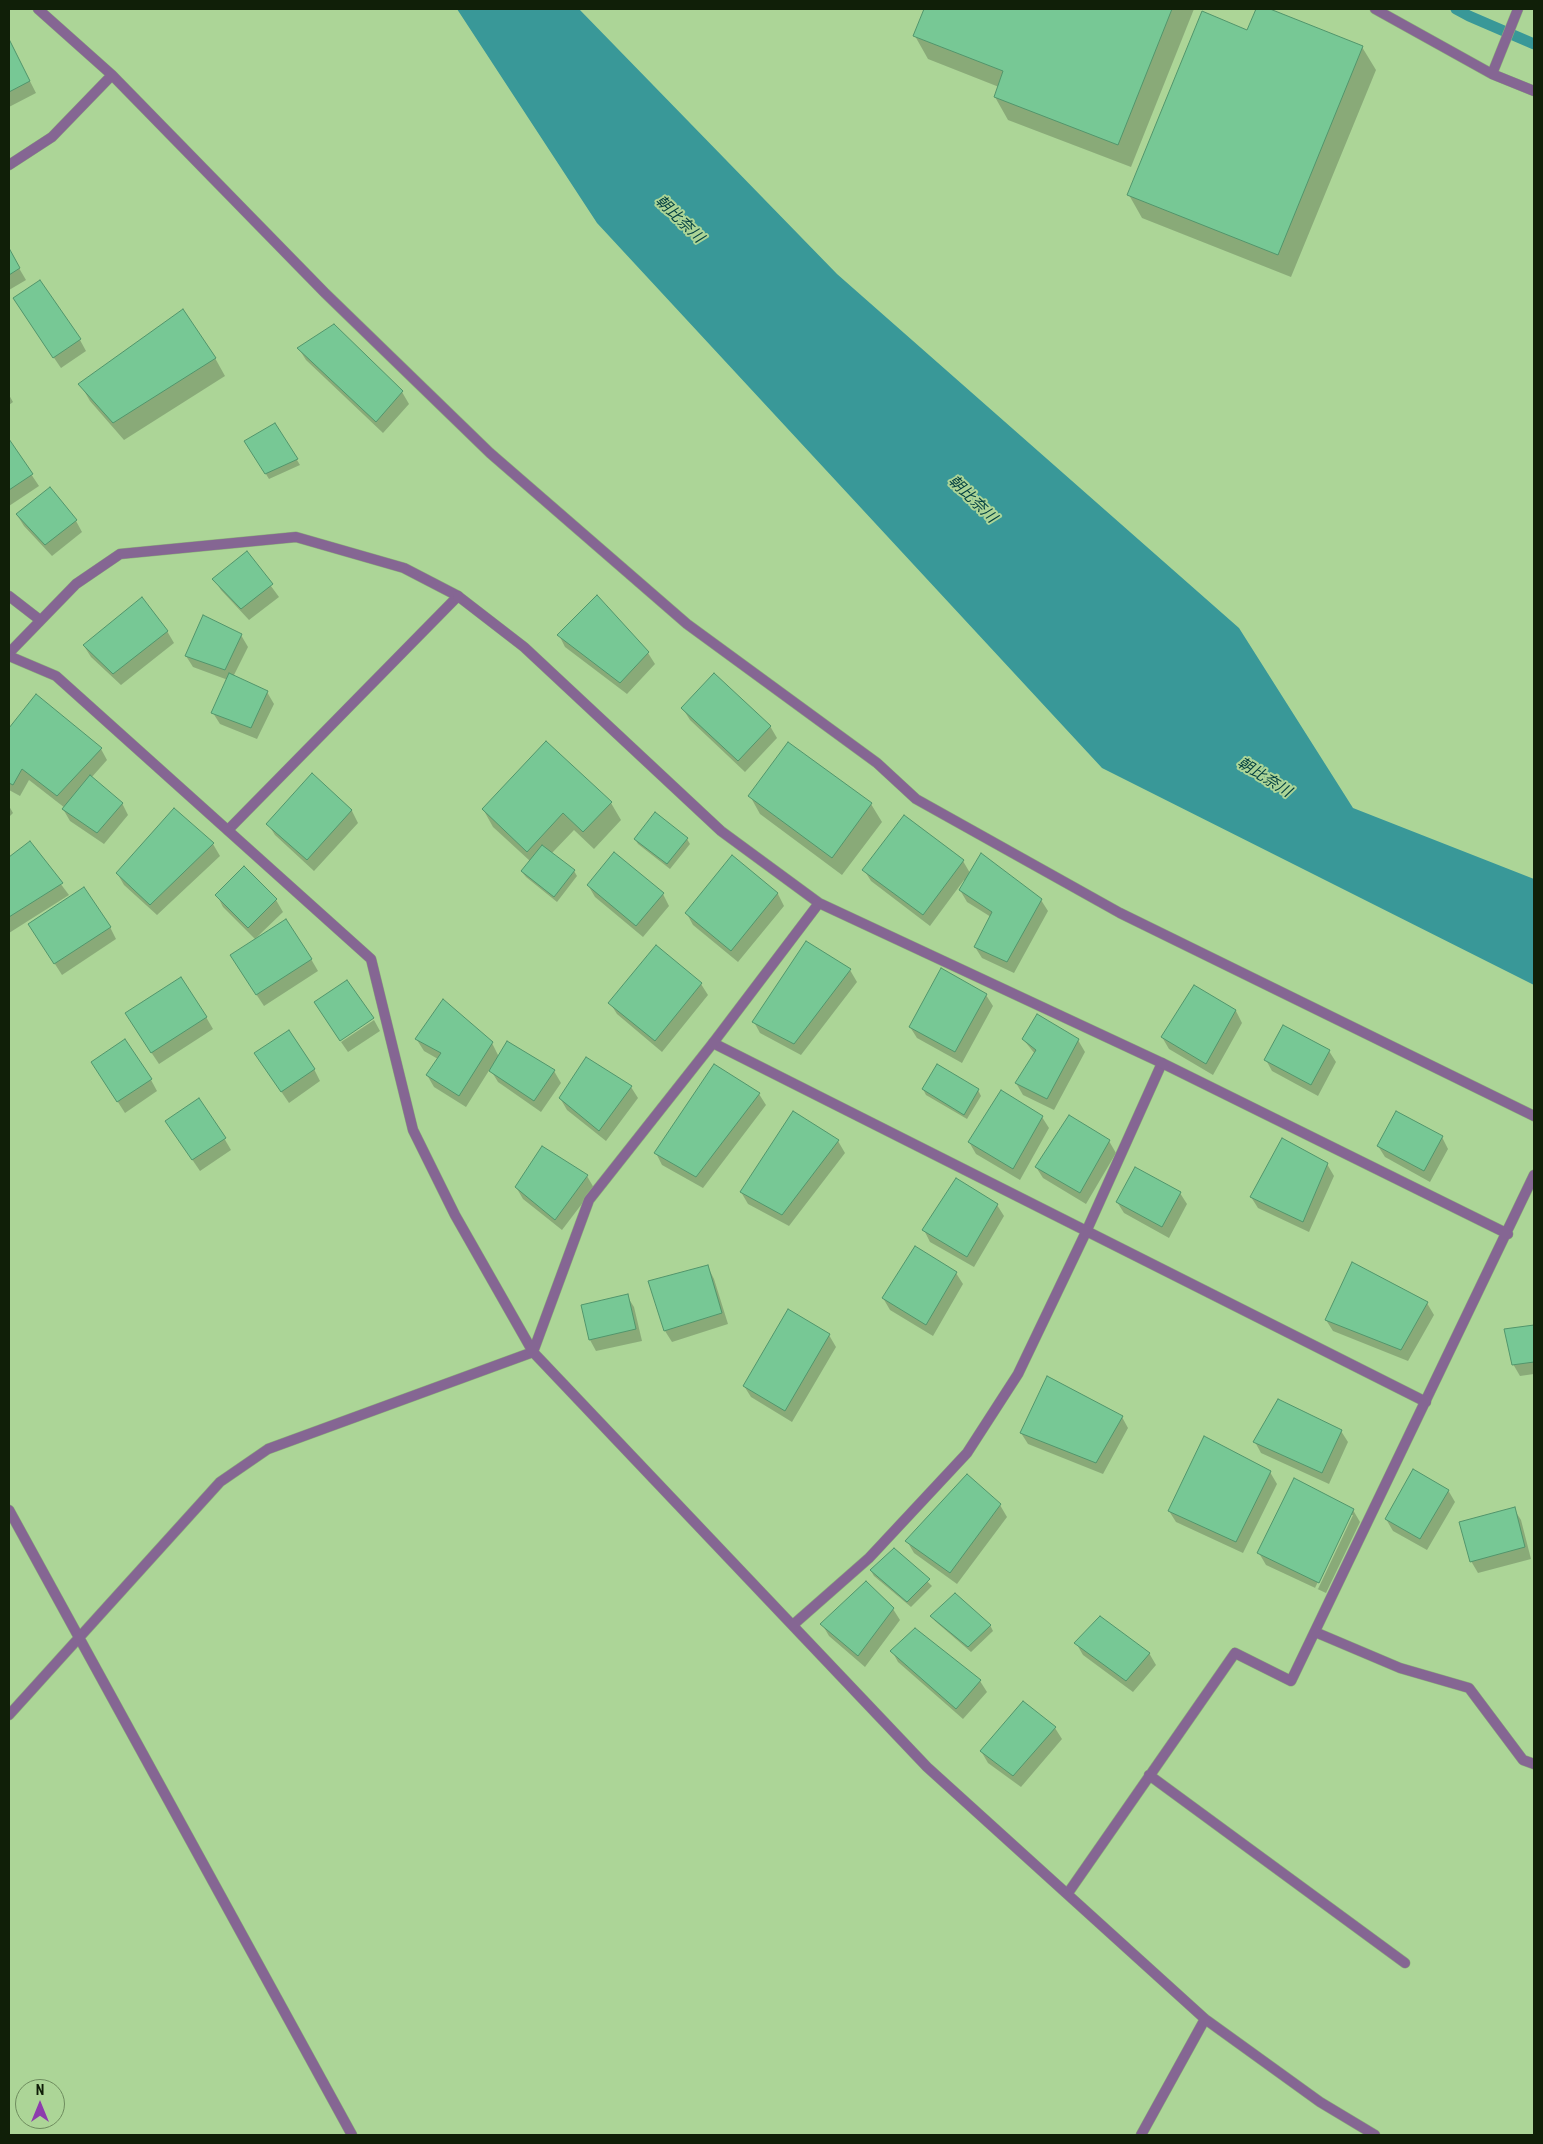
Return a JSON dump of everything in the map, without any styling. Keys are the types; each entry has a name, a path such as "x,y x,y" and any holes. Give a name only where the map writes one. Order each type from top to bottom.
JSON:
{"street":[{"path":"38,9 112,75 325,293 490,453 687,624 876,763 916,799 1120,913 1534,1116"},
{"path":"1375,9 1492,74 1534,92"},
{"path":"1492,74 1518,9"},
{"path":"9,165 52,137 112,75"},
{"path":"1375,2135 1320,2102 1205,2019 927,1766 794,1624 533,1352 455,1215 413,1130 371,959 56,676 9,655 76,584 120,554 296,537 404,568 458,596 524,647 721,831 819,903 1162,1063 1508,1234"},
{"path":"9,596 40,620"},
{"path":"228,830 458,596"},
{"path":"9,1715 220,1482 268,1450 533,1352 589,1200 713,1043 819,903"},
{"path":"713,1043 1426,1402"},
{"path":"794,1624 869,1558 967,1453 1018,1374 1086,1232 1162,1063"},
{"path":"1068,1893 1235,1652 1291,1681 1508,1234 1534,1175"},
{"path":"9,1510 352,2135"},
{"path":"1315,1632 1400,1668 1469,1688 1523,1760 1534,1764"},
{"path":"1149,1775 1405,1963"},
{"path":"1141,2135 1205,2019"}],"water":[{"name":"朝比奈川","path":"457,9 579,9 837,274 1239,628 1353,808 1534,879 1534,985 1102,768 597,223"}],"building":[{"path":"924,9 1172,9 1118,145 994,97 1003,71 913,36"},
{"path":"1256,9 1270,9 1363,46 1278,255 1127,195 1202,11 1247,30"},
{"path":"9,39 30,81 9,92"},
{"path":"9,248 20,268 9,275"},
{"path":"40,280 81,339 53,358 13,298"},
{"path":"183,309 216,358 113,423 78,384"},
{"path":"334,324 403,391 376,422 297,348"},
{"path":"275,423 298,459 265,474 244,441"},
{"path":"9,439 33,474 9,490"},
{"path":"50,487 77,520 45,545 16,514"},
{"path":"247,551 273,584 241,609 212,579"},
{"path":"597,595 649,652 620,683 557,635"},
{"path":"142,597 168,631 113,674 83,645"},
{"path":"203,615 242,634 225,670 185,656"},
{"path":"229,673 268,691 251,728 211,713"},
{"path":"714,673 771,726 738,761 681,708"},
{"path":"36,694 102,748 57,796 22,769 13,785 9,783 9,728"},
{"path":"546,741 612,802 583,832 563,813 527,852 482,809"},
{"path":"788,742 872,803 832,858 748,796"},
{"path":"312,773 352,810 307,860 266,824"},
{"path":"90,775 123,803 97,833 62,809"},
{"path":"174,808 214,843 150,905 116,873"},
{"path":"655,812 688,838 667,864 634,839"},
{"path":"904,815 964,860 923,915 862,870"},
{"path":"30,841 63,883 9,917 9,857"},
{"path":"542,845 575,870 554,897 521,871"},
{"path":"614,852 664,893 636,926 587,885"},
{"path":"981,853 1042,899 1007,962 974,947 992,912 959,890"},
{"path":"732,855 778,893 731,951 685,913"},
{"path":"244,866 277,899 248,928 215,895"},
{"path":"84,887 111,927 54,964 28,924"},
{"path":"286,919 312,959 256,995 230,955"},
{"path":"806,941 851,969 794,1044 752,1022"},
{"path":"656,945 702,983 655,1041 608,1003"},
{"path":"941,968 987,994 955,1052 909,1027"},
{"path":"181,977 207,1017 151,1053 125,1013"},
{"path":"347,980 374,1018 340,1041 314,1002"},
{"path":"1194,985 1236,1010 1206,1064 1161,1037"},
{"path":"443,999 493,1042 459,1096 426,1075 441,1053 415,1039"},
{"path":"1037,1014 1079,1039 1047,1099 1015,1083 1036,1050 1022,1039"},
{"path":"1283,1025 1330,1050 1311,1085 1264,1060"},
{"path":"289,1030 315,1069 281,1092 254,1053"},
{"path":"125,1039 152,1079 117,1102 91,1062"},
{"path":"507,1041 555,1070 534,1101 489,1071"},
{"path":"586,1057 632,1086 599,1131 559,1098"},
{"path":"714,1064 760,1093 696,1177 654,1153"},
{"path":"937,1064 979,1089 964,1115 922,1089"},
{"path":"1001,1090 1043,1116 1013,1169 968,1142"},
{"path":"199,1098 226,1138 192,1160 165,1121"},
{"path":"793,1111 839,1140 782,1215 740,1192"},
{"path":"1396,1111 1443,1136 1424,1171 1377,1146"},
{"path":"1069,1115 1110,1140 1080,1193 1035,1167"},
{"path":"1282,1138 1328,1163 1303,1222 1250,1197"},
{"path":"542,1146 588,1175 555,1220 515,1187"},
{"path":"1135,1167 1181,1192 1162,1227 1116,1202"},
{"path":"956,1178 998,1204 967,1257 922,1230"},
{"path":"915,1246 957,1272 926,1325 882,1298"},
{"path":"1352,1262 1428,1302 1401,1350 1325,1320"},
{"path":"708,1265 722,1313 664,1331 648,1281"},
{"path":"628,1294 636,1329 589,1340 581,1305"},
{"path":"788,1309 830,1334 785,1411 743,1386"},
{"path":"1534,1325 1534,1362 1512,1365 1504,1329"},
{"path":"1047,1376 1123,1416 1096,1463 1020,1433"},
{"path":"1278,1399 1342,1430 1322,1473 1253,1442"},
{"path":"1204,1436 1271,1471 1236,1542 1168,1511"},
{"path":"1413,1469 1449,1490 1420,1539 1385,1519"},
{"path":"967,1474 1001,1504 950,1573 905,1541"},
{"path":"1294,1478 1354,1509 1319,1583 1257,1553"},
{"path":"1515,1507 1525,1547 1470,1562 1459,1522"},
{"path":"894,1548 930,1579 907,1602 870,1570"},
{"path":"866,1581 894,1608 858,1656 820,1624"},
{"path":"955,1593 991,1625 968,1647 930,1616"},
{"path":"1100,1616 1150,1653 1126,1681 1074,1643"},
{"path":"915,1628 981,1680 956,1709 890,1651"},
{"path":"1023,1701 1056,1727 1013,1776 980,1751"}],"waterway":[{"path":"1456,9 1534,44"}]}
